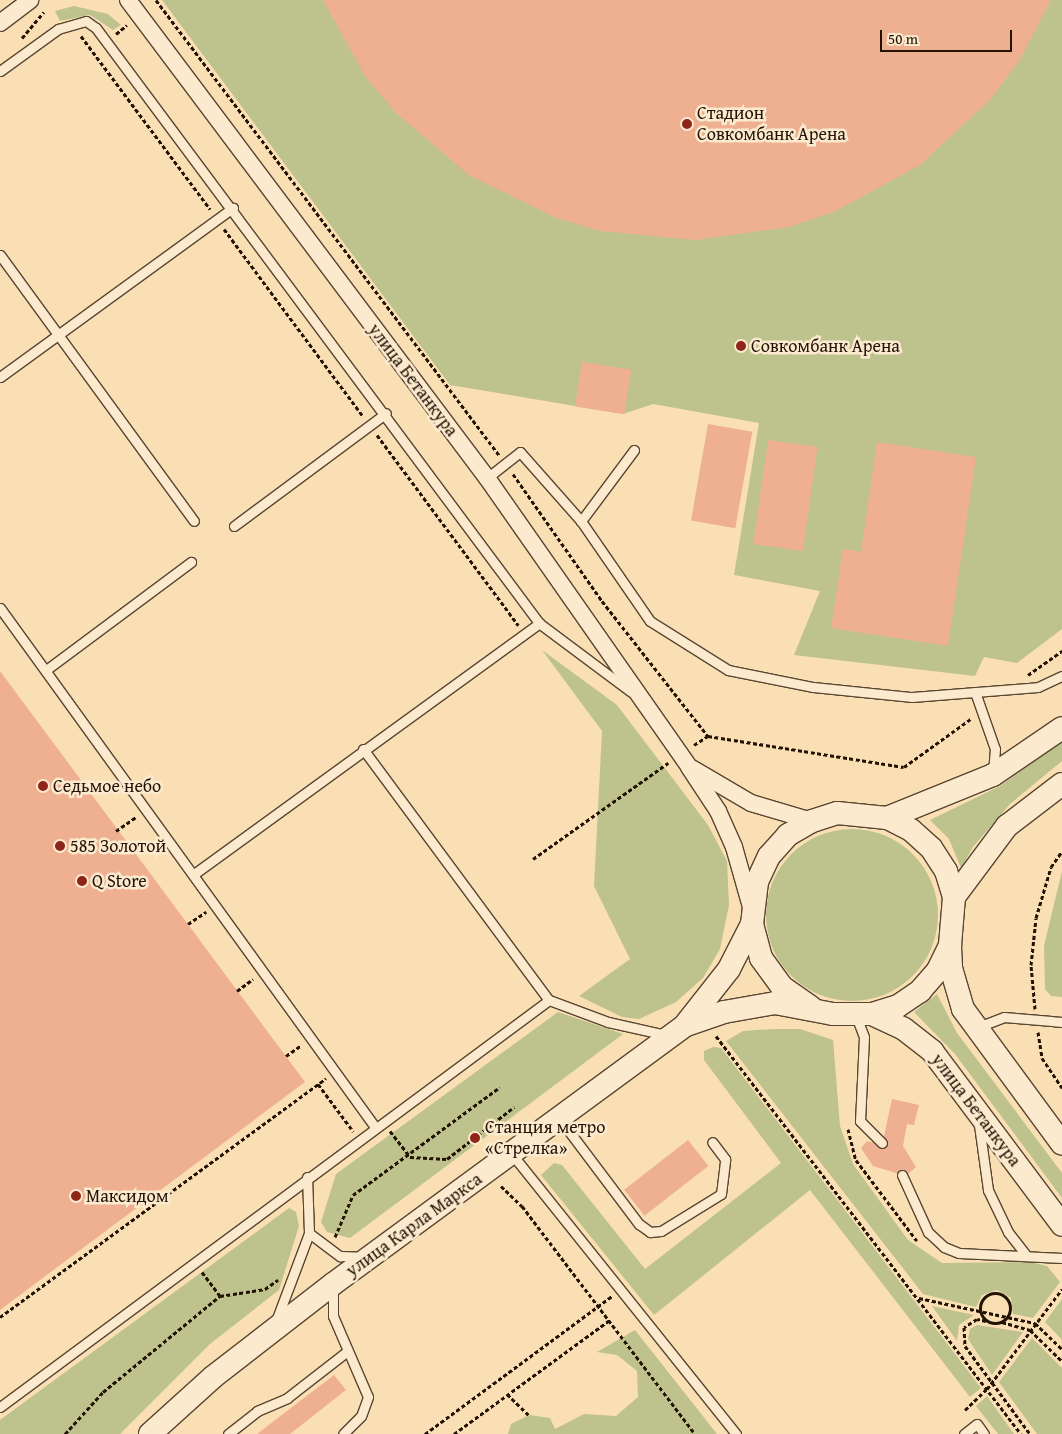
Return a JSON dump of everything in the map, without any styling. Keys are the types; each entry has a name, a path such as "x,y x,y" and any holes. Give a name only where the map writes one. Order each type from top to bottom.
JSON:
{"main road":[{"path":"887,818 993,775 1062,728"},
{"path":"954,897 1008,826 1062,784"},
{"path":"677,1030 729,969 752,917 757,882 769,856 788,836 812,821 862,812 887,818 911,830 931,848 946,871 954,897 950,945 955,990 976,1028 1062,1144"},
{"path":"752,917 761,958 782,987 811,1007"},
{"path":"677,1030 749,1007 811,1007 864,1015 898,1006 920,990 938,970 950,945"},
{"name":"улица Бетанкура","path":"864,1015 904,1029 932,1051 977,1107 1062,1225"},
{"name":"улица Карла Маркса","path":"150,1434 273,1331 333,1284 677,1030"}],"street":[{"path":"0,23 30,0"},
{"name":"улица Бетанкура","path":"128,0 488,478 634,694 684,761 718,811 734,847 752,917"},
{"name":"улица Бетанкура","path":"684,761 751,803 812,821"}],"lane":[{"path":"0,72 58,28 86,21 107,41 386,413 539,623 634,694"},
{"path":"0,377 232,208"},
{"path":"0,254 194,521"},
{"path":"234,526 386,413"},
{"path":"581,520 634,450"},
{"path":"488,478 520,452 581,520 650,621 728,670 813,687 912,696 975,692 1011,687 1038,687 1062,676"},
{"path":"46,670 191,562"},
{"path":"0,608 216,904 375,1127"},
{"path":"194,874 523,632 539,623"},
{"path":"975,692 984,710 995,749 993,775"},
{"path":"363,749 549,1000 608,1022 677,1030"},
{"path":"0,1407 375,1127 549,1000"},
{"path":"864,1015 860,1121 882,1143"},
{"path":"976,1028 1004,1017 1062,1022"},
{"path":"977,1107 988,1190 1008,1232 1025,1254"},
{"path":"559,1118 639,1224 650,1232 661,1231 721,1194 726,1159 712,1142"},
{"path":"511,1154 622,1288 736,1434"},
{"path":"902,1175 928,1232 944,1247 959,1253 1025,1254 1062,1258"},
{"path":"273,1331 309,1233 307,1178"},
{"path":"309,1233 324,1246 340,1256 370,1257"},
{"path":"333,1284 333,1316 346,1352 368,1397 360,1416 344,1434"},
{"path":"228,1434 256,1412 287,1398 346,1352"},
{"path":"964,1434 977,1424 984,1434"}],"path":[{"path":"156,0 506,464 602,601 708,736 904,767 984,710"},
{"path":"114,36 126,26"},
{"path":"72,36 80,34 523,632"},
{"path":"1011,687 1062,651"},
{"path":"533,859 684,761 708,736"},
{"path":"116,831 147,809"},
{"path":"1062,851 1051,867 1036,918 1031,965 1042,1058 1062,1088"},
{"path":"188,924 216,904"},
{"path":"237,991 264,972"},
{"path":"713,1031 919,1298 1021,1434"},
{"path":"286,1056 312,1039"},
{"path":"0,1317 335,1072"},
{"path":"318,1084 359,1139"},
{"path":"324,1246 340,1233 354,1195 410,1157 500,1087"},
{"path":"410,1157 447,1159 514,1108"},
{"path":"848,1118 856,1160 910,1236 924,1245"},
{"path":"383,1133 389,1129 410,1157"},
{"path":"501,1186 610,1320 695,1434"},
{"path":"65,1434 103,1392 220,1296 265,1289 296,1270"},
{"path":"212,1286 220,1296"},
{"path":"425,1434 622,1288"},
{"path":"966,1410 988,1389 1062,1288"},
{"path":"986,1321 980,1312 984,1298 998,1293 1009,1302 1007,1317 1001,1322"},
{"path":"919,1298 1035,1323 1062,1349"},
{"path":"454,1434 610,1320"},
{"path":"1030,1434 992,1382 962,1336 970,1322 1001,1322 1030,1330 1062,1361"},
{"path":"508,1394 529,1415"}],"green space":[{"name":"Совкомбанк Арена","path":"162,0 1062,0 1062,629 1017,663 984,657 975,676 794,655 820,591 734,575 759,423 653,404 623,414 450,385"},
{"path":"74,6 108,14 121,25 113,30 90,15 60,21 55,11"},
{"path":"542,650 617,705 708,825 727,861 729,905 720,949 703,978 676,1002 639,1019 622,1017 579,996 630,959 594,886 602,731"},
{"path":"1062,741 1062,761 1010,804 973,847 961,868 949,839 930,820 1000,786"},
{"path":"852,829 869,831 885,836 900,844 918,861 934,890 938,915 936,932 931,948 923,963 906,981 877,997 852,1001 835,999 819,994 804,986 786,969 770,940 766,915 768,898 773,882 781,867 798,849 827,833"},
{"path":"1062,871 1062,997 1051,996 1045,989 1044,946"},
{"path":"937,994 957,1033 1062,1173 1062,1198 955,1054 914,1012"},
{"path":"558,1012 623,1034 350,1238 327,1232 321,1222 336,1174"},
{"path":"800,1029 833,1040 840,1126 853,1164 908,1240 942,1263 1030,1262 1047,1266 1060,1282 1033,1318 1013,1314 1011,1298 997,1290 982,1295 976,1307 923,1294 726,1041 743,1031"},
{"path":"713,1047 721,1048 981,1388 970,1397 810,1190 654,1315 541,1175 554,1163 562,1165 645,1269 781,1163 704,1060 704,1051"},
{"path":"289,1208 296,1212 299,1226 279,1290 210,1344 120,1434 0,1434 0,1420"},
{"path":"1062,1299 1062,1340 1045,1322"},
{"path":"932,1306 974,1315 959,1325 957,1341"},
{"path":"977,1325 1023,1332 992,1375 968,1339 970,1329"},
{"path":"635,1330 717,1434 508,1434 511,1424 529,1415 550,1418 555,1429 584,1414 616,1416 638,1397 637,1371 617,1355 597,1352"},
{"path":"1032,1338 1062,1368 1062,1434 1037,1434 999,1382"},
{"path":"987,1396 1014,1434 998,1434 976,1406"}],"building":[{"name":"Стадион Совкомбанк Арена","path":"323,0 1051,0 1019,61 990,100 920,165 836,211 790,227 695,240 600,231 554,217 469,175 396,113 365,76"},
{"path":"582,362 631,370 624,414 575,406"},
{"path":"708,424 752,432 735,528 691,521"},
{"path":"768,440 818,447 803,551 753,544"},
{"path":"877,442 976,457 948,646 831,628 843,549 861,552"},
{"name":"Максидом","path":"0,671 305,1082 0,1310"},
{"path":"892,1099 919,1105 914,1125 907,1124 903,1146 916,1167 906,1176 873,1166 861,1148 867,1141 882,1145"},
{"path":"688,1140 708,1166 644,1216 624,1190"},
{"path":"334,1375 346,1390 290,1434 257,1434"}],"place":[{"name":"Стадион Совкомбанк Арена","path":"687,124"},
{"name":"Совкомбанк Арена","path":"741,346"},
{"name":"Седьмое небо","path":"43,786"},
{"name":"585 Золотой","path":"60,846"},
{"name":"Q Store","path":"82,881"},
{"name":"Станция метро «Стрелка»","path":"475,1138"},
{"name":"Максидом","path":"76,1196"}]}
